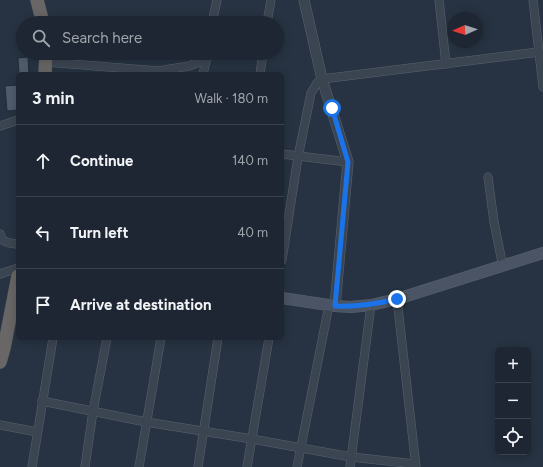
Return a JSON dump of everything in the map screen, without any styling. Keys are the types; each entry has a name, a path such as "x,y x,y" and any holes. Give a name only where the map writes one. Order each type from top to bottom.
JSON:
{"highway":[{"path":"37,0 41,16"},
{"path":"0,362 16,286"}],"main road":[{"path":"284,298 332,306 351,307 371,305 397,299 543,254"}],"street":[{"path":"214,16 217,0"},
{"path":"268,16 271,0"},
{"path":"297,467 332,306 348,162 322,79 304,0"},
{"path":"439,0 446,64"},
{"path":"532,0 543,87"},
{"path":"284,247 298,157 311,93 317,82 322,79 539,52"},
{"path":"46,63 158,71 189,66 200,60"},
{"path":"203,72 206,60"},
{"path":"260,72 262,60"},
{"path":"0,126 16,121"},
{"path":"284,154 348,162"},
{"path":"488,177 494,222 503,267"},
{"path":"0,234 5,242 16,244"},
{"path":"0,274 16,269"},
{"path":"42,401 146,422 351,457 415,466 397,299"},
{"path":"350,467 371,305"},
{"path":"32,467 53,340"},
{"path":"85,467 93,411 107,340"},
{"path":"139,467 161,340"},
{"path":"198,467 218,340"},
{"path":"247,467 269,340"},
{"path":"0,425 37,432"}],"building":[{"path":"18,60 28,60 29,72 19,72"},
{"path":"16,85 16,110 7,111 5,86"}],"route":[{"path":"332,108 348,162 335,306 351,307 371,305 397,299"}]}
